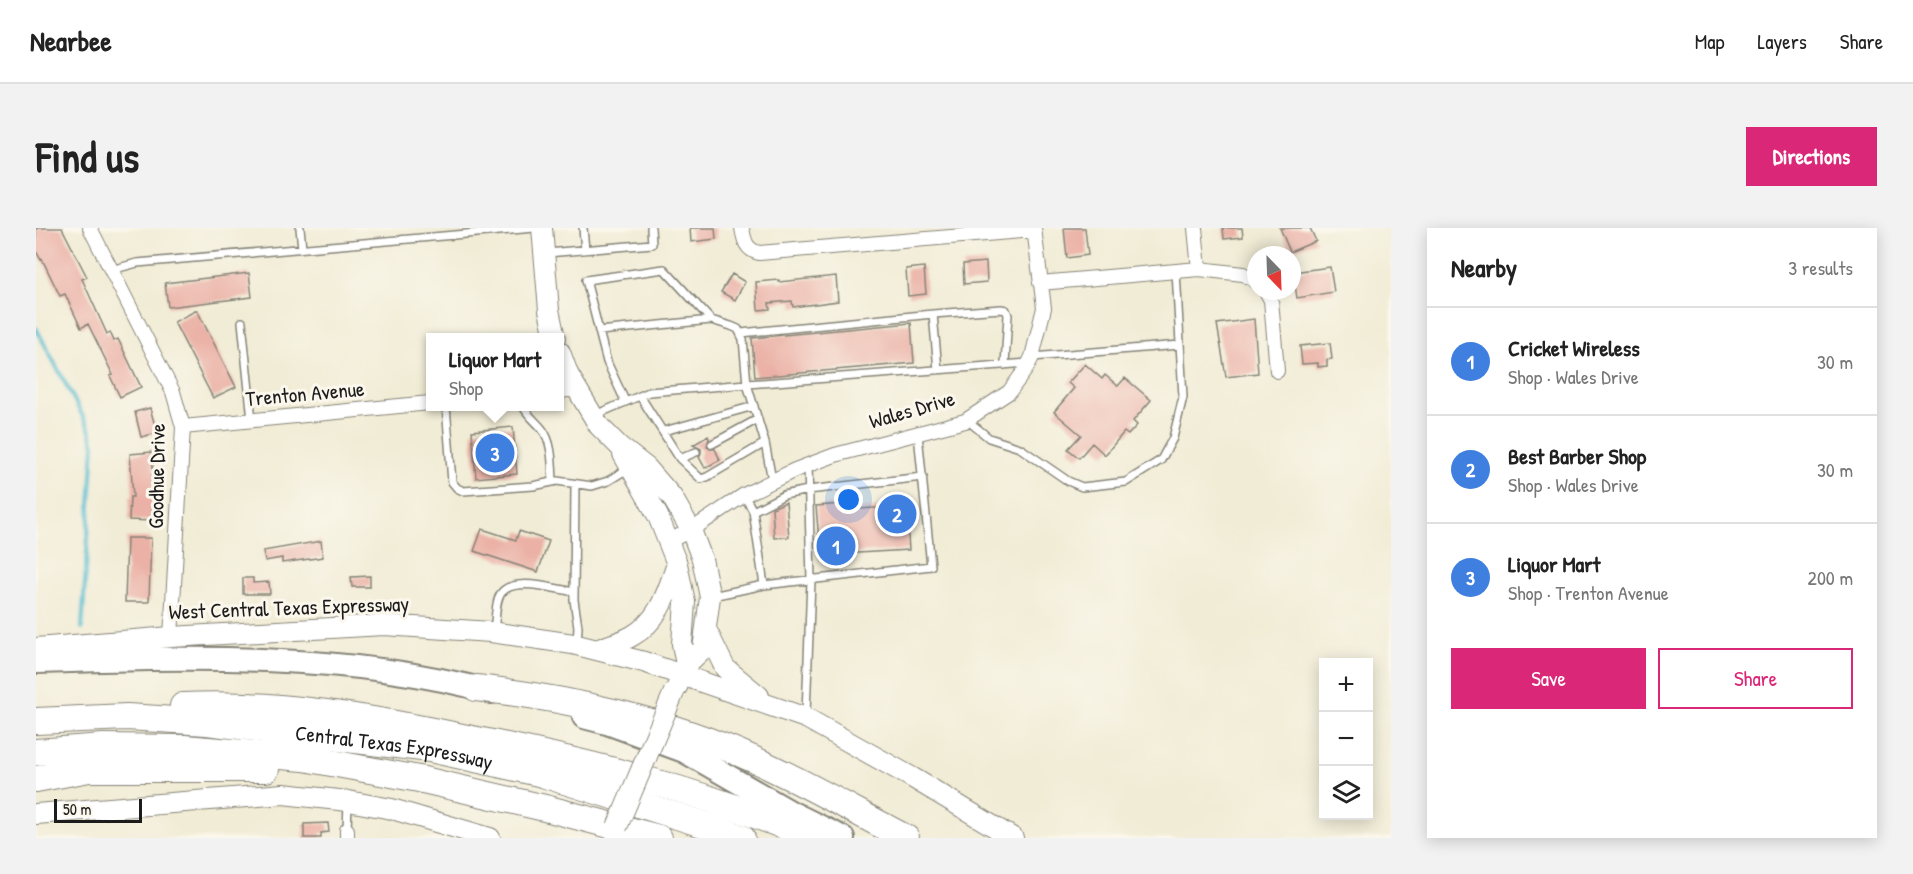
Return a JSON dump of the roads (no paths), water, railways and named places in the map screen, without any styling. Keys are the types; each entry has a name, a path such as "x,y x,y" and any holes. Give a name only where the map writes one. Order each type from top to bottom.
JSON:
{"highway":[{"path":"476,688 512,692 617,712 707,741 755,760 906,838"},
{"path":"128,717 163,707 214,705 302,711 389,722 569,759 721,802 812,838"},
{"name":"Central Texas Expressway","path":"36,721 128,717 207,722 430,749 539,773 742,838"},
{"name":"Central Texas Expressway","path":"36,752 103,747 184,748 293,757 470,790 659,838"},
{"path":"36,779 89,769 267,770 470,790"}],"main road":[{"path":"542,228 554,333"},
{"path":"564,371 568,390 620,447 647,468 665,490 691,530 702,559 710,597 703,649 681,677 614,833"},
{"path":"620,447 658,516 676,564 686,602 681,677"},
{"path":"597,650 633,636 652,620 663,603 676,564"},
{"name":"West Central Texas Expressway","path":"36,648 171,637 384,626 494,633 576,645 644,662 681,677 806,718 914,778 1013,838"},
{"path":"705,629 725,668 768,704"},
{"path":"36,662 118,659 325,664 407,673 476,688 607,723 684,751 794,814 843,838"},
{"path":"36,814 283,794 348,801 392,809 490,838"}],"street":[{"name":"Goodhue Drive","path":"90,228 173,392 183,427 171,637"},
{"path":"742,228 746,245 759,253 1034,229"},
{"path":"1195,228 1199,269"},
{"name":"Wales Drive","path":"669,541 772,480 835,456 967,420 1009,392 1031,360 1044,308 1034,229"},
{"path":"1040,283 1199,269 1247,276"},
{"path":"1271,300 1278,371"},
{"name":"Trenton Avenue","path":"183,427 426,403"}],"lane":[{"path":"300,228 302,248"},
{"path":"422,228 423,238"},
{"path":"111,270 137,263 423,238 457,231 534,228"},
{"path":"584,228 585,250"},
{"path":"544,254 652,244 651,228"},
{"path":"625,401 607,362 586,280 664,269 711,320"},
{"path":"967,420 990,438 1020,448 1082,487 1126,482 1161,460 1173,438 1183,397 1176,271"},
{"path":"741,333 1001,309 1006,310 1008,315 1005,365"},
{"path":"933,314 938,370"},
{"path":"599,331 711,320 731,326 741,333 744,339 747,384 765,443 772,480"},
{"path":"242,322 252,420"},
{"path":"593,416 625,401 659,391 1005,365 1031,360 1180,345"},
{"path":"640,396 680,459 701,479 765,443"},
{"path":"664,431 754,406"},
{"path":"446,411 452,482 463,491 498,490 553,482 592,486 602,484 630,467"},
{"path":"527,411 547,436 553,482"},
{"path":"712,444 758,419"},
{"path":"710,597 764,585 931,566 918,434"},
{"path":"680,459 696,452"},
{"path":"806,718 811,580 808,465"},
{"path":"753,511 784,495 808,490 922,477"},
{"path":"574,484 574,592 578,627 576,645"},
{"path":"744,495 753,511 764,585"},
{"path":"494,633 498,598 505,588 524,584 574,592"},
{"path":"347,834 348,801"}],"waterway":[{"path":"36,328 89,428 94,445 82,628"}],"place":[{"name":"Liquor Mart","path":"495,453"},
{"name":"Best Barber Shop","path":"897,514"},
{"name":"Cricket Wireless","path":"836,546"}]}
